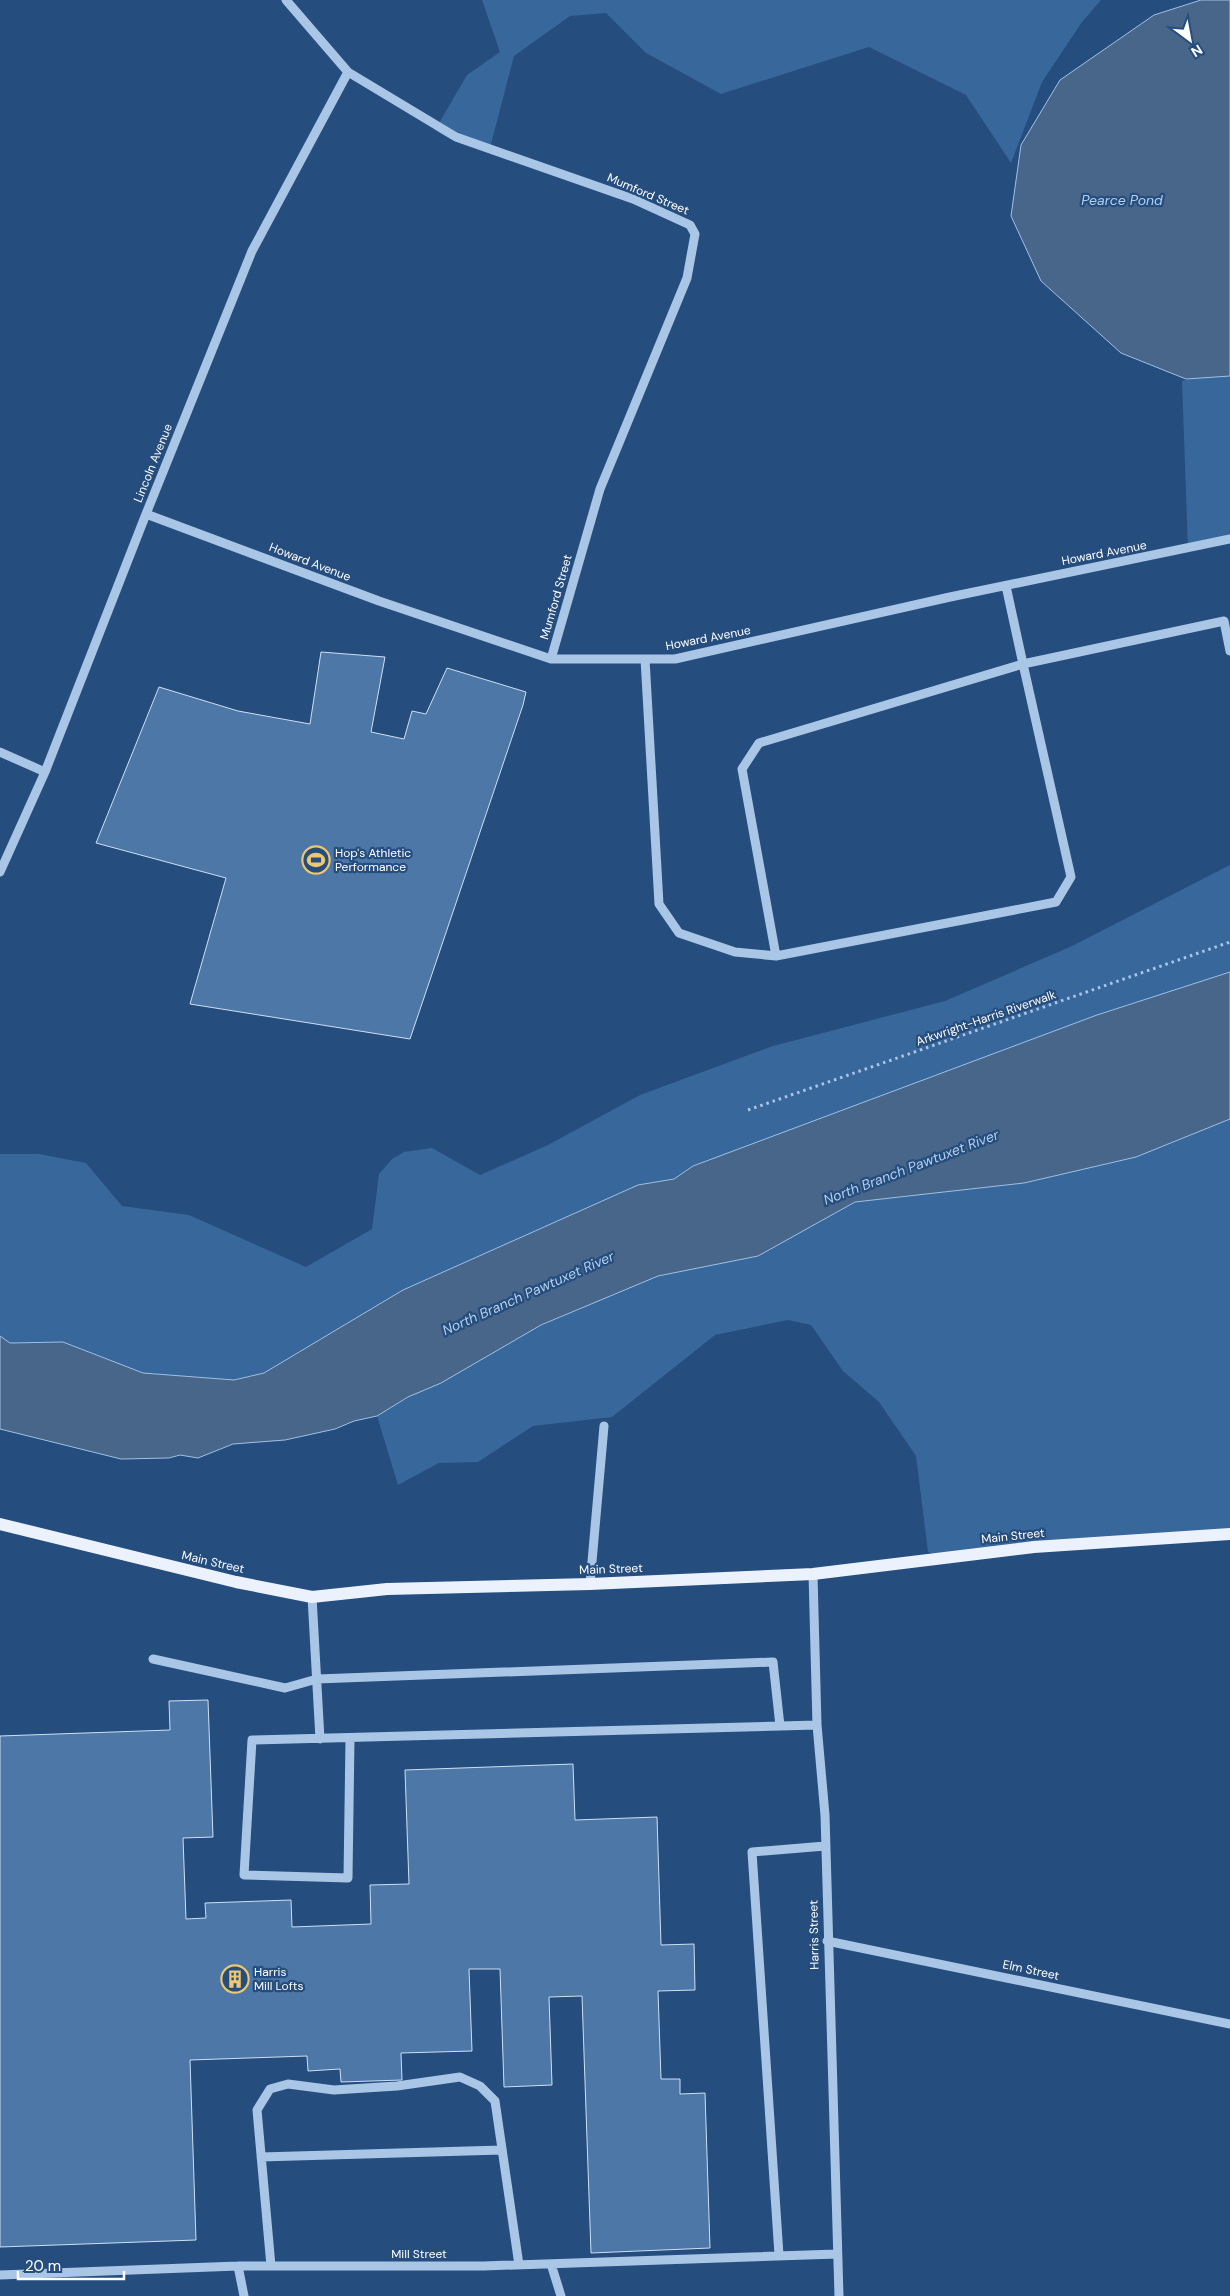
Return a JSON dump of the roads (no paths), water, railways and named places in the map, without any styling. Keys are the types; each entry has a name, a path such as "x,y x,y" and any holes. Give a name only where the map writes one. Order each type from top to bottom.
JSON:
{"main road":[{"name":"Main Street","path":"0,1524 236,1582 312,1597 386,1588 590,1584 813,1574 1034,1547 1230,1534"}],"street":[{"name":"Mumford Street","path":"286,0 348,72 456,137 633,199 690,225 695,234 687,278 600,489 551,659"},
{"name":"Lincoln Avenue","path":"0,872 45,772 252,251 348,72"},
{"name":"Howard Avenue","path":"146,514 379,601 551,659 675,659 1006,586 1230,540"},
{"path":"645,659 660,904 679,933 734,952 776,956 1056,902 1071,877 1006,586"},
{"path":"776,956 742,769 759,743 1022,664 1224,621 1230,651"},
{"path":"0,752 45,772"},
{"path":"590,1584 604,1426"},
{"name":"Harris Street","path":"813,1574 816,1725 825,1846 839,2296"},
{"path":"312,1597 320,1739"},
{"path":"153,1659 285,1688 317,1679 773,1662 780,1726"},
{"path":"350,1739 348,1878 244,1875 252,1740 350,1739 816,1725"},
{"path":"779,2256 752,1852 825,1846"},
{"name":"Elm Street","path":"827,1941 1230,2024"},
{"path":"271,2266 257,2110 270,2089 288,2084 343,2090 397,2086 460,2077 480,2086 495,2101 519,2265"},
{"path":"261,2157 502,2150"},
{"name":"Mill Street","path":"0,2274 238,2266 519,2265 837,2254"},
{"path":"551,2264 561,2296"},
{"path":"238,2266 244,2296"}],"water":[{"name":"Pearce Pond","path":"1201,0 1230,0 1230,376 1186,379 1121,353 1041,281 1011,216 1021,145 1060,80 1154,15"},
{"name":"North Branch Pawtuxet River","path":"1230,972 1230,1119 1136,1157 1024,1183 855,1202 758,1256 658,1276 541,1325 441,1383 408,1397 377,1416 354,1421 335,1429 285,1440 233,1444 198,1458 180,1455 169,1458 121,1459 0,1429 0,1336 10,1343 63,1342 143,1373 234,1380 264,1373 403,1290 638,1185 674,1179 693,1166 1097,1015"}],"place":[{"name":"Hop's Athletic Performance","path":"316,860"},
{"name":"Harris Mill Lofts","path":"235,1979"}]}
